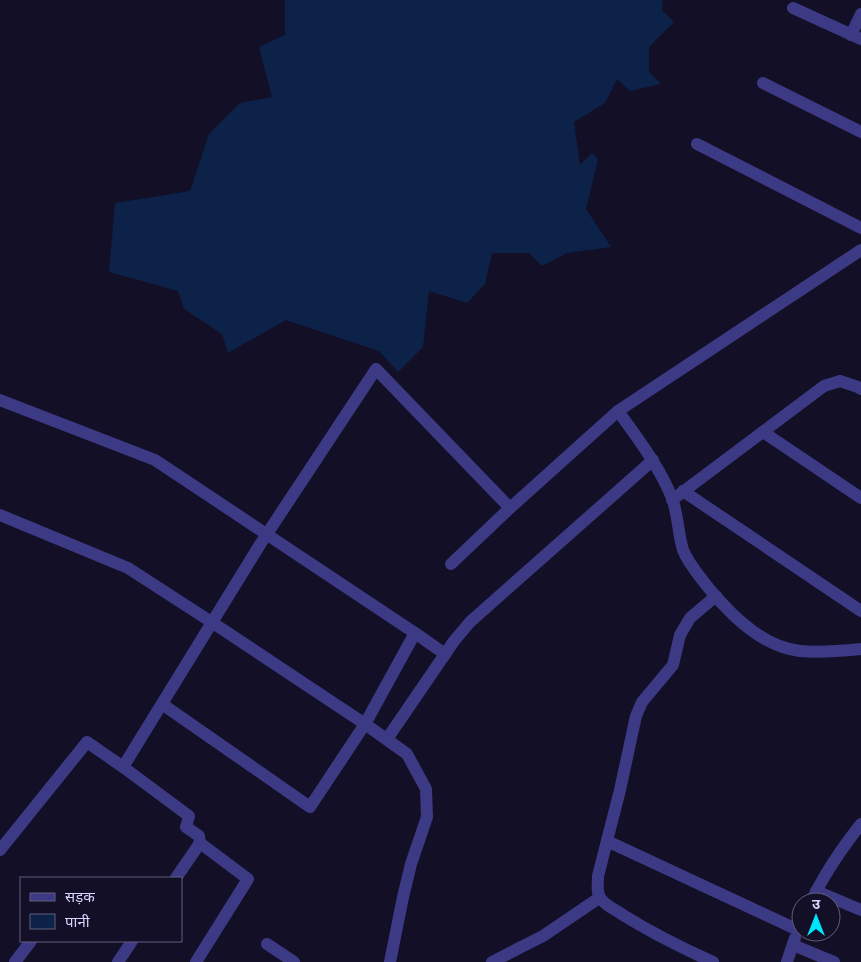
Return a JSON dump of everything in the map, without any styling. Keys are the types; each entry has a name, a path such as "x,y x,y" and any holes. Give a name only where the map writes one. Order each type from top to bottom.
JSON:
{"street":[{"path":"793,8 856,37 861,14"},
{"path":"763,83 861,132"},
{"path":"697,144 861,228"},
{"path":"451,564 618,411 859,254"},
{"path":"123,767 266,535 376,370 510,508"},
{"path":"672,500 824,386 840,381 858,387 861,390"},
{"path":"0,400 155,460 445,654"},
{"path":"618,411 653,460 672,500 684,552 696,571 721,602 755,634 781,646 799,651 820,652 861,649"},
{"path":"763,432 861,498"},
{"path":"386,739 454,641 470,622 653,460"},
{"path":"683,492 860,607"},
{"path":"0,515 128,568 365,724 407,754 426,789 427,817 411,864 390,962"},
{"path":"713,962 676,945 608,906 599,898 597,888 598,876 620,790 636,716 642,702 672,666 680,635 690,618 716,596"},
{"path":"162,704 310,807 365,724 416,633"},
{"path":"0,850 87,742 189,816 186,827 199,836 200,843 177,877"},
{"path":"815,892 845,844 861,824"},
{"path":"607,841 791,922"},
{"path":"196,962 248,879 200,843"},
{"path":"492,962 544,936 599,898"},
{"path":"841,904 861,910"},
{"path":"15,962 30,942"},
{"path":"118,962 131,942"},
{"path":"787,962 794,942"},
{"path":"267,944 294,962"},
{"path":"793,945 834,962"}],"water":[{"path":"285,0 663,0 662,10 674,22 649,47 649,72 661,84 630,91 617,79 605,103 574,122 580,165 592,153 598,159 586,209 611,247 567,253 542,266 529,253 492,253 485,284 467,303 429,291 423,347 398,372 379,351 286,320 228,353 222,334 184,309 178,291 109,272 115,203 190,191 209,134 240,103 272,97 259,47 285,35"}]}
